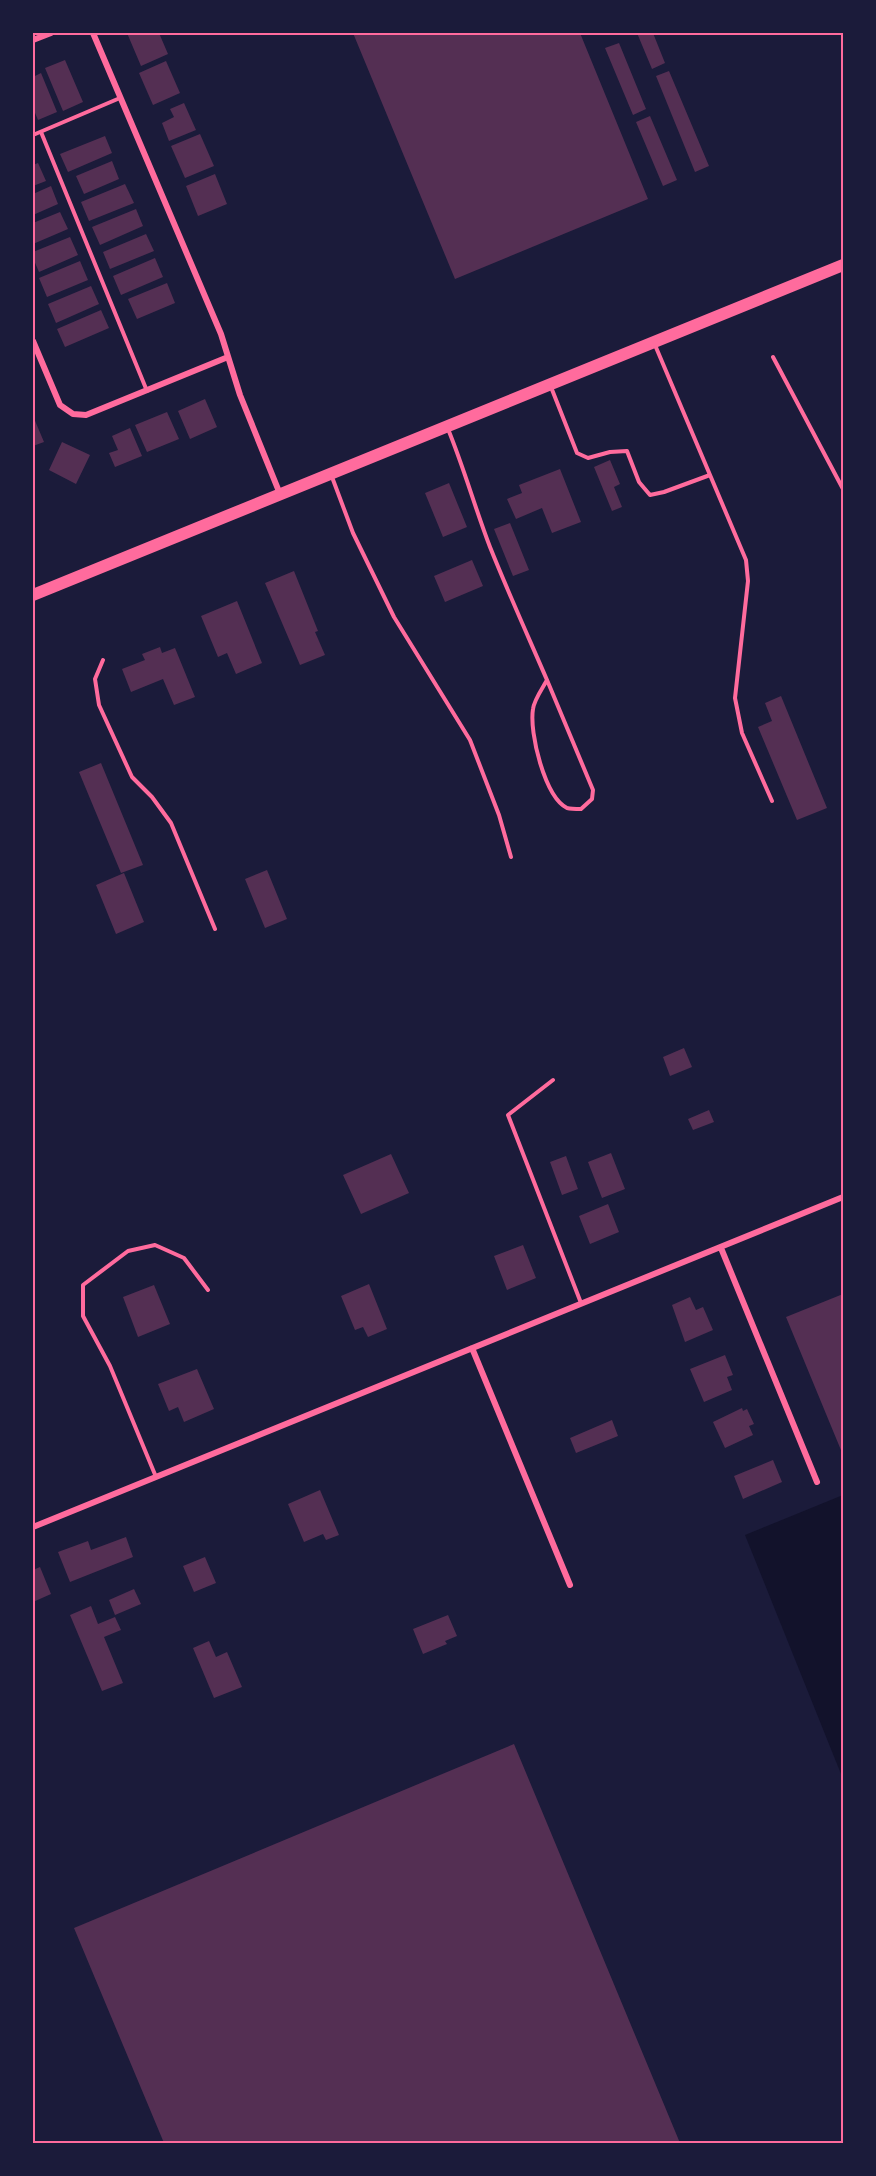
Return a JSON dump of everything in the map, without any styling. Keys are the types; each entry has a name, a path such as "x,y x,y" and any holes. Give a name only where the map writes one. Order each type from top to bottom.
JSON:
{"main road":[{"path":"33,595 843,265"}],"street":[{"path":"33,40 51,33"},
{"path":"93,33 221,334 240,395 280,494"},
{"path":"33,341 60,405 73,414 86,416 228,357"},
{"path":"33,1527 843,1197"},
{"path":"722,1248 817,1482"},
{"path":"472,1348 570,1585"}],"lane":[{"path":"33,135 120,98"},
{"path":"41,132 147,391"},
{"path":"653,342 746,560 748,581 735,698 742,733 772,801"},
{"path":"772,357 843,489"},
{"path":"549,384 577,453 588,458 610,452 627,451 639,482 650,495 710,475"},
{"path":"447,426 466,473 489,545 530,644 547,680 593,790 592,799 581,809 568,808 554,797 544,773 533,732 533,708 547,680"},
{"path":"330,473 354,533 394,617 470,740 499,815 511,857"},
{"path":"103,660 95,679 99,705 132,777 152,797 171,823 215,929"},
{"path":"553,1080 508,1115 581,1304"},
{"path":"156,1478 110,1366 83,1316 83,1285 128,1251 155,1245 184,1258 208,1290"}],"shaded area":[{"path":"843,1495 843,1779 745,1535"}],"building":[{"path":"127,33 159,33 168,54 141,66"},
{"path":"353,33 580,33 648,199 455,279"},
{"path":"637,33 653,33 665,63 652,69"},
{"path":"619,43 646,109 633,115 605,48"},
{"path":"65,60 83,102 63,111 45,68"},
{"path":"166,61 180,93 153,105 139,73"},
{"path":"669,71 709,166 695,172 656,76"},
{"path":"41,73 57,112 38,120 33,108 33,77"},
{"path":"184,103 196,130 169,141 162,123 174,117 170,109"},
{"path":"650,116 677,180 663,186 636,122"},
{"path":"200,134 214,166 185,178 171,146"},
{"path":"105,136 112,153 68,172 60,154"},
{"path":"112,161 119,179 84,194 76,176"},
{"path":"38,163 46,181 33,186 33,165"},
{"path":"215,174 227,204 198,216 186,186"},
{"path":"125,184 134,203 89,221 81,202"},
{"path":"51,186 58,204 33,215 33,194"},
{"path":"136,209 143,226 100,245 92,227"},
{"path":"60,212 68,229 33,244 33,223"},
{"path":"146,234 154,251 110,269 103,252"},
{"path":"70,237 78,255 39,272 33,252"},
{"path":"155,258 163,277 121,295 113,276"},
{"path":"80,261 88,280 47,297 39,278"},
{"path":"167,283 175,303 137,319 128,299"},
{"path":"91,286 99,304 56,323 48,304"},
{"path":"101,310 109,328 65,347 57,329"},
{"path":"205,399 217,427 190,439 178,411"},
{"path":"167,412 179,439 147,452 135,425"},
{"path":"33,416 44,442 33,446"},
{"path":"130,428 142,456 115,467 109,453 118,450 112,436"},
{"path":"62,442 90,455 76,484 49,470"},
{"path":"610,460 620,484 614,487 622,507 612,511 594,467"},
{"path":"560,469 581,522 552,533 542,508 516,519 507,499 522,493 519,485"},
{"path":"449,483 467,527 443,537 425,493"},
{"path":"510,523 529,570 513,576 494,529"},
{"path":"472,560 483,586 445,602 434,576"},
{"path":"294,571 325,655 300,665 265,583"},
{"path":"237,601 262,663 236,674 227,653 218,657 201,616"},
{"path":"160,647 162,653 175,648 195,697 174,705 163,679 131,692 122,669 145,660 142,654"},
{"path":"781,696 827,808 797,820 758,727 772,721 765,703"},
{"path":"101,763 143,865 121,873 79,772"},
{"path":"267,870 287,919 265,928 245,879"},
{"path":"124,873 144,922 116,934 96,885"},
{"path":"684,1048 692,1067 670,1076 663,1057"},
{"path":"709,1110 714,1122 693,1130 688,1119"},
{"path":"611,1153 625,1189 602,1198 588,1162"},
{"path":"391,1154 409,1193 361,1214 343,1175"},
{"path":"566,1156 578,1189 562,1195 550,1162"},
{"path":"608,1204 619,1232 590,1244 579,1216"},
{"path":"523,1245 536,1278 507,1290 494,1256"},
{"path":"369,1284 387,1329 368,1337 363,1327 355,1330 341,1296"},
{"path":"154,1285 170,1324 138,1337 123,1297"},
{"path":"843,1294 843,1455 786,1317"},
{"path":"690,1297 696,1310 703,1307 713,1330 685,1342 672,1305"},
{"path":"725,1355 733,1375 727,1377 732,1390 704,1402 690,1369"},
{"path":"197,1369 214,1409 184,1422 178,1407 169,1411 158,1384"},
{"path":"742,1408 743,1411 747,1409 754,1424 749,1426 753,1435 725,1448 713,1422"},
{"path":"612,1420 618,1436 576,1453 570,1438"},
{"path":"773,1460 782,1482 743,1499 734,1476"},
{"path":"320,1490 339,1535 326,1540 323,1534 304,1542 288,1504"},
{"path":"126,1537 133,1557 70,1582 58,1552 88,1541 91,1550"},
{"path":"205,1557 216,1583 194,1592 183,1566"},
{"path":"40,1567 51,1594 33,1602 33,1570"},
{"path":"134,1589 141,1604 115,1615 109,1600"},
{"path":"91,1606 98,1624 115,1617 121,1630 104,1637 123,1683 102,1691 70,1615"},
{"path":"448,1615 457,1636 445,1641 447,1644 423,1654 413,1629"},
{"path":"209,1641 216,1657 227,1652 242,1687 214,1698 193,1648"},
{"path":"514,1744 680,2143 164,2143 74,1928"}]}
